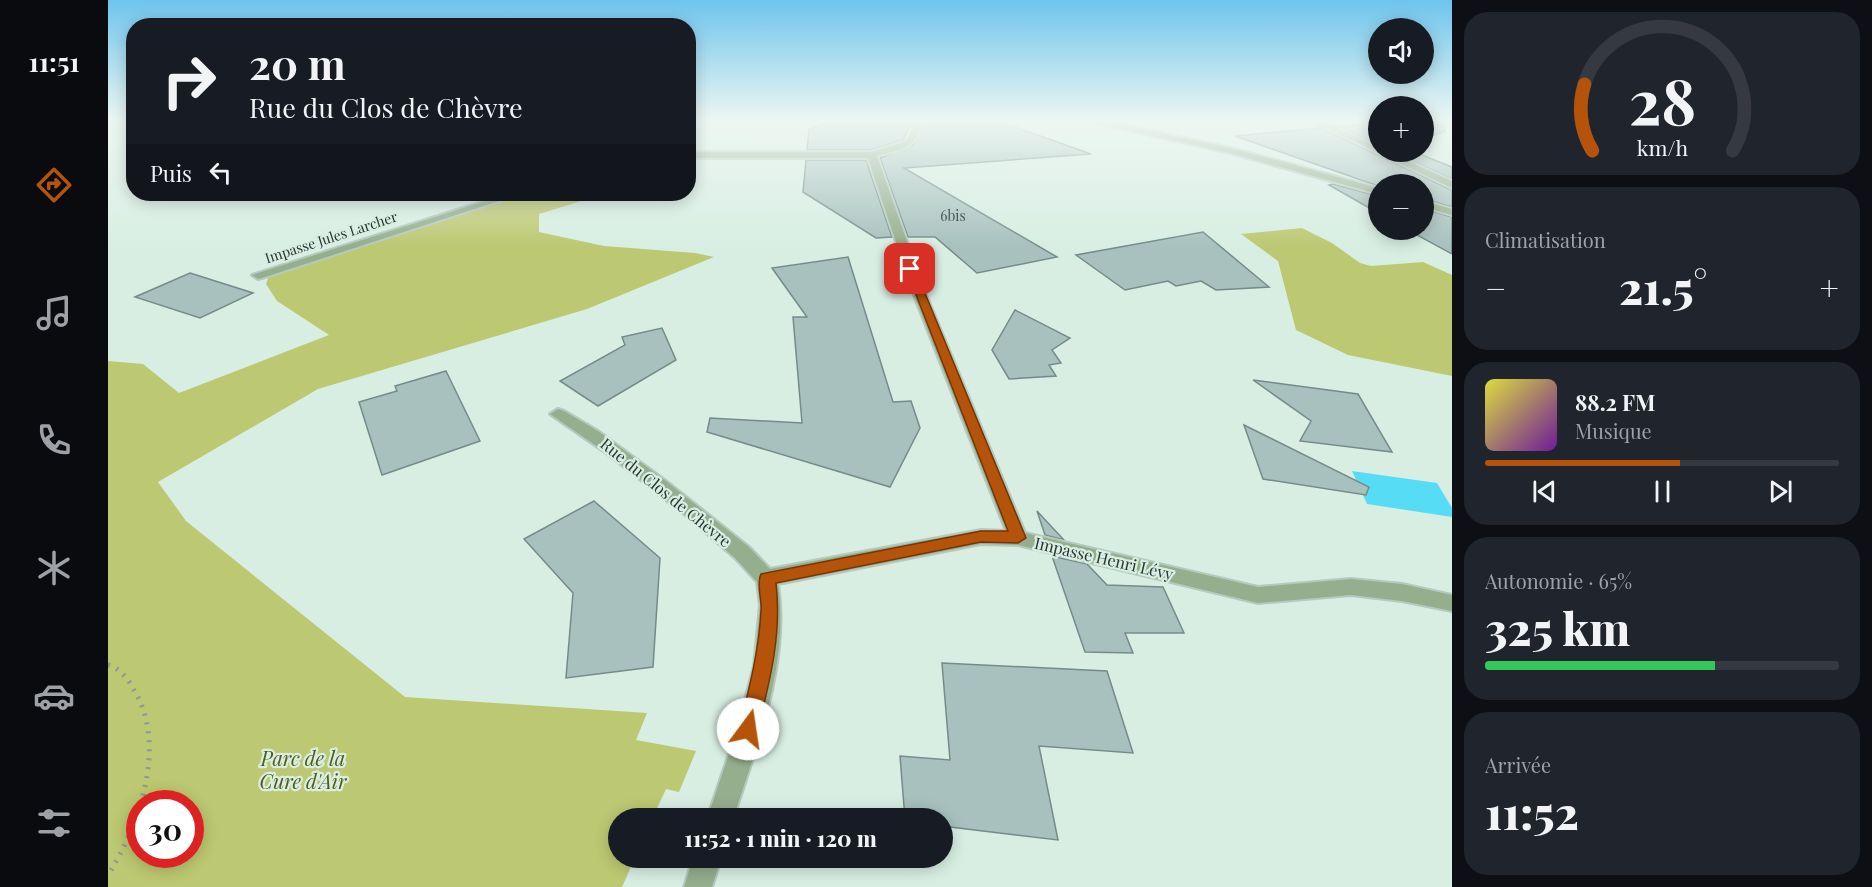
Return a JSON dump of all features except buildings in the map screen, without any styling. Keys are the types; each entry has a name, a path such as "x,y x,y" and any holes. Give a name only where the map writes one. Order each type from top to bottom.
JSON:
{"street":[{"name":"Impasse Henri Lévy","path":"875,163 918,290 1018,538 1258,595 1284,595 1310,588 1351,586 1452,603"},
{"path":"1277,163 1368,188"},
{"path":"1406,163 1452,185"},
{"name":"Impasse Jules Larcher","path":"258,275 494,201"},
{"path":"1434,207 1452,212"},
{"name":"Rue du Clos de Chèvre","path":"558,414 596,436 751,560 767,578"},
{"path":"724,808 743,750 765,664 770,608 767,578 981,537 1018,538"},
{"path":"698,887 704,868"}],"path":[{"path":"108,664 114,666 136,690 148,729 148,772 134,824 117,863 108,875"}],"green space":[{"name":"Parc de la Cure d'Air","path":"502,201 581,201 539,214 539,232 604,246 695,253 714,257 587,309 318,389 158,482 186,521 405,697 647,713 636,740 696,751 679,792 666,789 657,808 608,808 608,868 631,868 622,887 108,887 108,361 143,364 179,393 329,335 277,301 266,284 268,278"},
{"path":"1302,228 1332,243 1360,263 1371,266 1423,262 1452,275 1452,376 1348,355 1296,330 1278,261 1241,234"}],"water":[{"path":"1352,471 1437,483 1452,508 1452,517 1367,504"}],"route":[{"path":"748,729 765,664 770,608 767,578 981,537 1018,538 910,269"}]}
